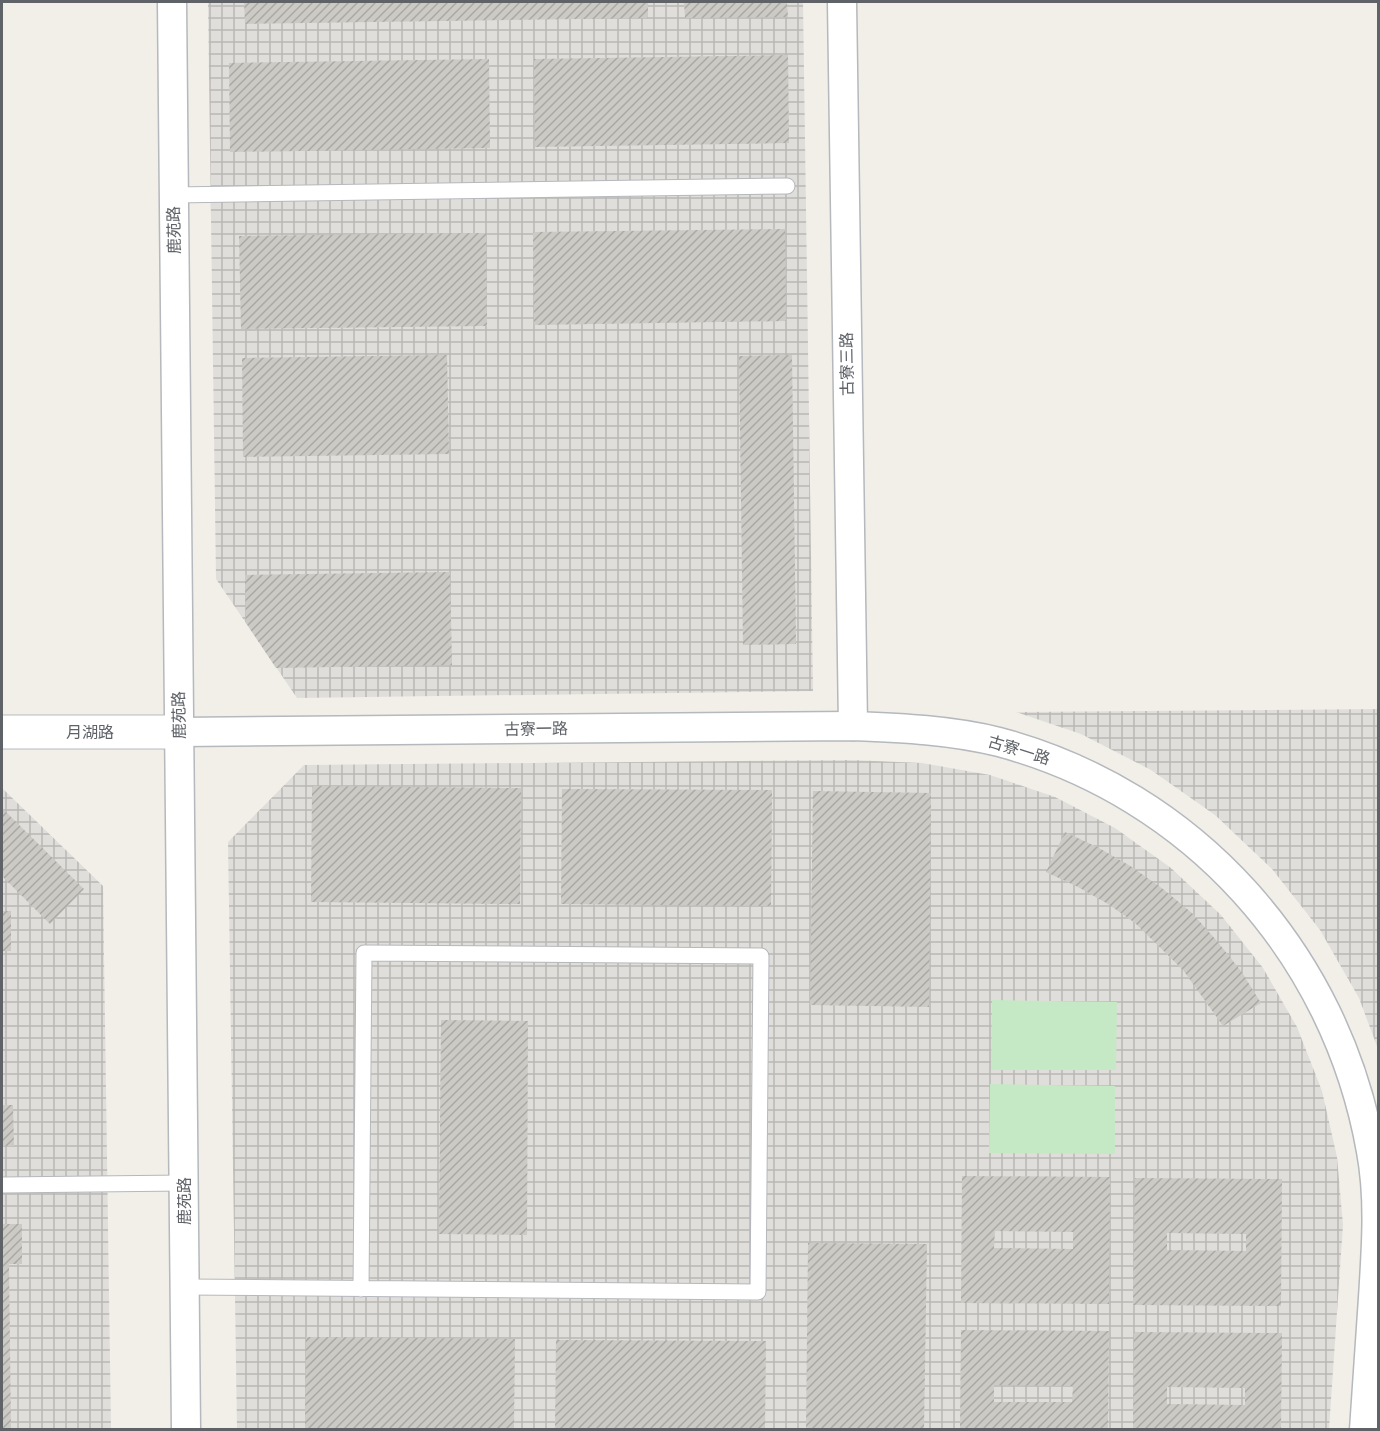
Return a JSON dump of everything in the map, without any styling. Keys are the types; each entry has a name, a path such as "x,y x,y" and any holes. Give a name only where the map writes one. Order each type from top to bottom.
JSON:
{"street":[{"name":"鹿苑路","path":"172,2 186,1430"},
{"name":"古寮三路","path":"842,2 853,726"},
{"name":"古寮一路","path":"179,732 853,726 926,729 998,742 1068,765 1133,799 1193,841 1246,892 1292,949 1328,1013 1355,1081 1371,1152 1377,1225 1376,1297 1364,1430"},
{"name":"月湖路","path":"2,732 179,732"}],"lane":[{"path":"174,195 787,186"},
{"path":"185,1287 361,1289 758,1292 761,956 364,953 361,1289"},
{"path":"2,1185 184,1183"}],"shaded area":[{"path":"208,2 803,2 813,691 297,698 216,579"},
{"path":"1378,709 1378,1049 1359,998 1320,930 1272,869 1215,815 1151,770 1081,734 1016,712"},
{"path":"852,760 922,763 990,775 1055,797 1115,828 1171,868 1221,915 1263,968 1297,1027 1322,1091 1337,1157 1343,1225 1329,1429 237,1429 228,842 304,765"},
{"path":"2,788 103,886 111,1429 2,1429"}],"green space":[{"path":"992,1000 1117,1002 1116,1070 991,1070"},
{"path":"990,1084 1115,1086 1115,1154 989,1153"}],"building":[{"path":"244,2 648,2 648,18 245,24"},
{"path":"684,2 787,2 788,17 685,18"},
{"path":"788,55 789,143 535,147 534,59"},
{"path":"489,59 490,148 230,152 229,63"},
{"path":"785,229 786,321 534,325 533,232"},
{"path":"486,233 487,326 241,329 239,236"},
{"path":"447,355 449,454 243,457 242,358"},
{"path":"792,355 796,644 743,645 739,356"},
{"path":"450,572 452,665 276,668 246,623 245,575"},
{"path":"312,786 521,788 520,904 311,902"},
{"path":"562,789 772,790 771,906 561,904"},
{"path":"813,791 931,793 929,1007 810,1005"},
{"path":"2,811 5,811 84,889 50,924 2,876"},
{"path":"1065,832 1132,867 1192,913 1241,971 1261,1003 1223,1026 1183,970 1135,923 1108,904 1046,872"},
{"path":"2,911 11,911 11,951 2,951"},
{"path":"441,1020 528,1021 527,1235 439,1234"},
{"path":"2,1105 13,1105 14,1146 2,1146"},
{"path":"962,1176 1110,1177 1109,1304 961,1303","holes":["995,1231 1073,1232 1073,1249 994,1248"]},
{"path":"1135,1178 1282,1179 1281,1306 1133,1305","holes":["1167,1233 1246,1234 1246,1251 1167,1250"]},
{"path":"2,1224 22,1224 22,1264 9,1264 11,1430 2,1430"},
{"path":"808,1243 927,1244 924,1430 806,1430"},
{"path":"961,1330 1109,1331 1108,1430 960,1430","holes":["994,1385 1073,1386 1072,1402 994,1402"]},
{"path":"1134,1332 1282,1333 1281,1430 1133,1430","holes":["1167,1387 1245,1388 1245,1405 1167,1404"]},
{"path":"306,1337 515,1339 514,1430 305,1430"},
{"path":"556,1340 766,1341 765,1430 555,1430"}]}
